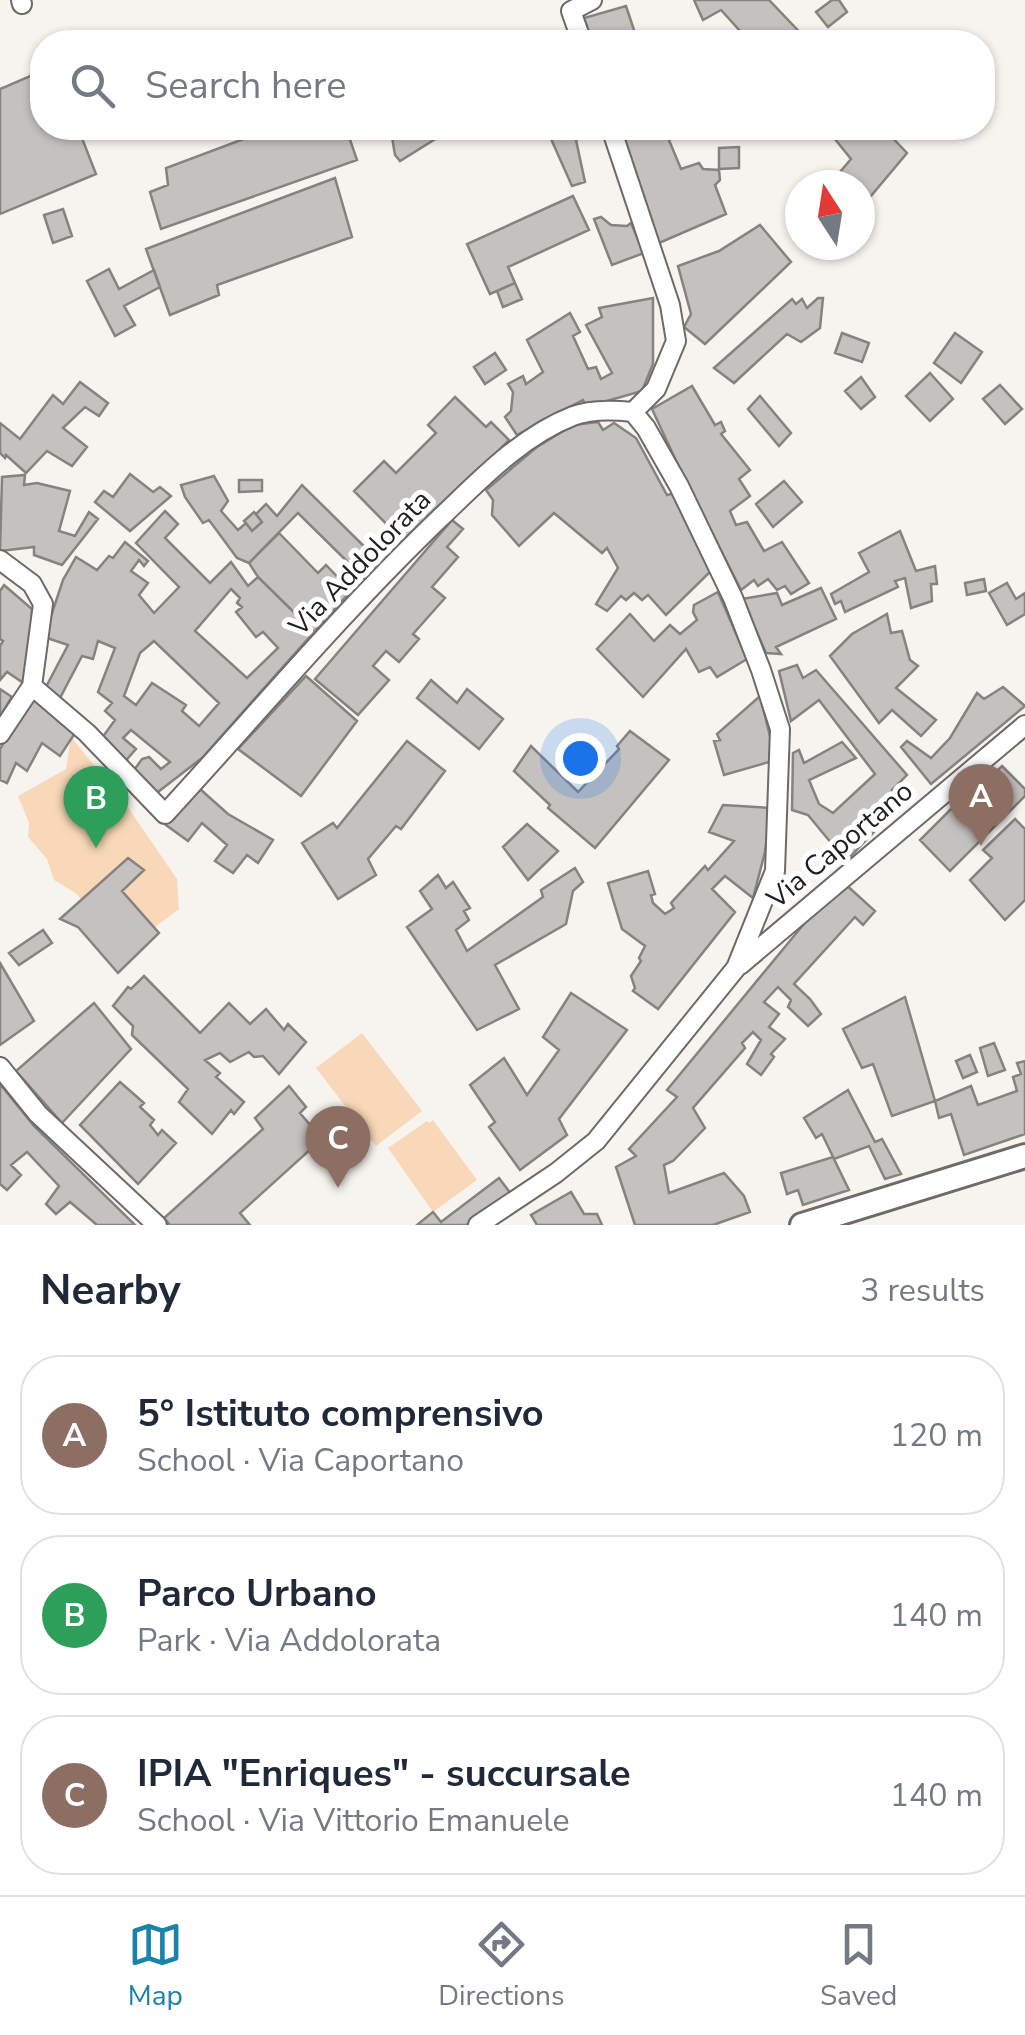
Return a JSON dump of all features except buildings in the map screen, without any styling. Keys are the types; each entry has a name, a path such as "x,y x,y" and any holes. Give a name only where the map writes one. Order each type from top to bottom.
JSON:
{"street":[{"path":"578,30 571,11 592,0"},
{"path":"478,1225 596,1141 736,968 775,871 780,729 762,670 733,598 679,486 633,412 656,390 676,341 670,304 615,140"},
{"name":"Via Addolorata","path":"32,686 87,733 165,814 386,569 486,474 528,439 575,415 613,410 633,412"},
{"path":"0,560 32,584 42,604 32,686 0,734"},
{"name":"Via Caportano","path":"736,968 1025,726"},
{"path":"0,1067 38,1114 158,1225"},
{"path":"802,1225 1025,1156"}],"shaded area":[{"path":"71,737 127,806 177,879 179,909 111,960 101,930 77,894 54,880 47,859 28,837 29,823 18,796 66,769"},
{"path":"362,1033 422,1111 376,1146 316,1068"},
{"path":"433,1120 477,1180 433,1212 388,1148"}],"place":[{"name":"5° Istituto comprensivo","path":"981,846"},
{"name":"Parco Urbano","path":"96,848"},
{"name":"IPIA \"Enriques\" - succursale","path":"338,1188"}]}
